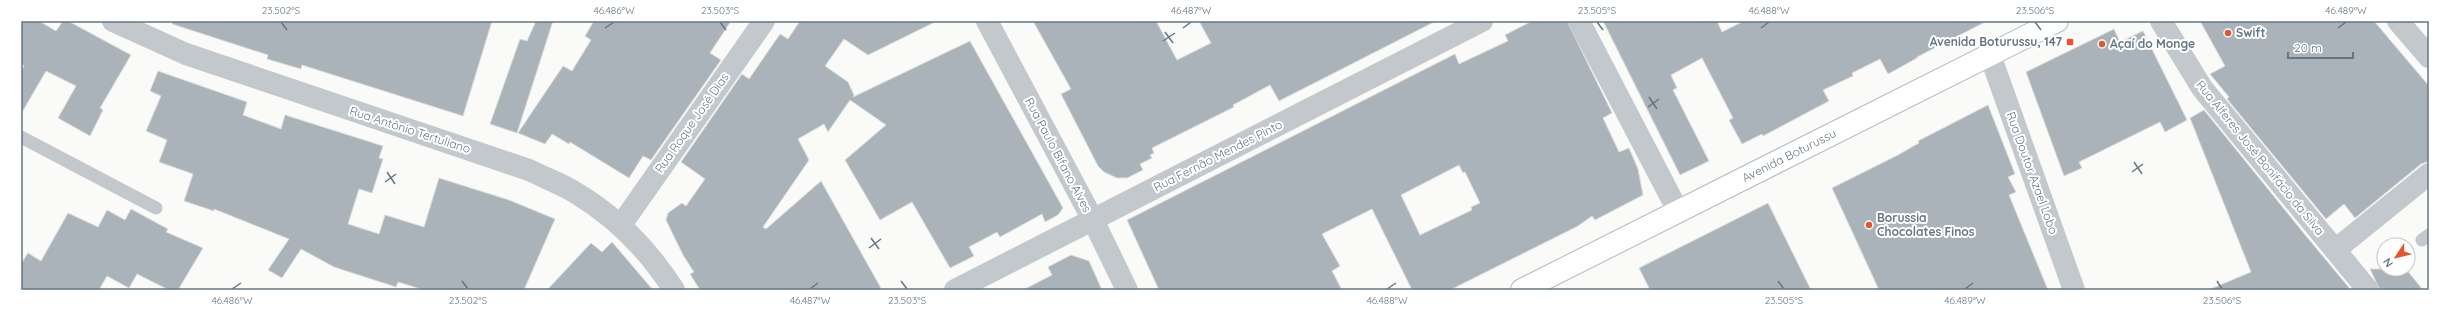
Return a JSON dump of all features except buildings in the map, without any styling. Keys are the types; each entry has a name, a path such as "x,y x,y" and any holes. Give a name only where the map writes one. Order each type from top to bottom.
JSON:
{"main road":[{"name":"Avenida Boturussu","path":"1522,290 2057,21"}],"street":[{"name":"Rua Antônio Tertuliano","path":"113,21 186,54 529,170 576,193 621,225 658,266 674,290"},
{"name":"Rua Roque José Dias","path":"621,225 764,21"},
{"name":"Rua Paulo Bifano Alves","path":"987,21 1093,220 1127,290"},
{"name":"Rua Fernão Mendes Pinto","path":"955,290 1482,21"},
{"path":"1579,21 1678,211"},
{"name":"Rua Alferes José Bonifácio da Silva","path":"2160,21 2202,88 2368,290"},
{"path":"2398,21 2429,56"},
{"name":"Rua Doutor Azael Lobo","path":"1990,55 2074,290"},
{"path":"2335,250 2429,174"}],"lane":[{"path":"21,137 156,208"}],"place":[{"name":"Swift","path":"2228,33"},
{"name":"Avenida Boturussu, 147","path":"2070,42"},
{"name":"Açaí do Monge","path":"2102,44"},
{"name":"Borussia Chocolates Finos","path":"1869,225"}]}
